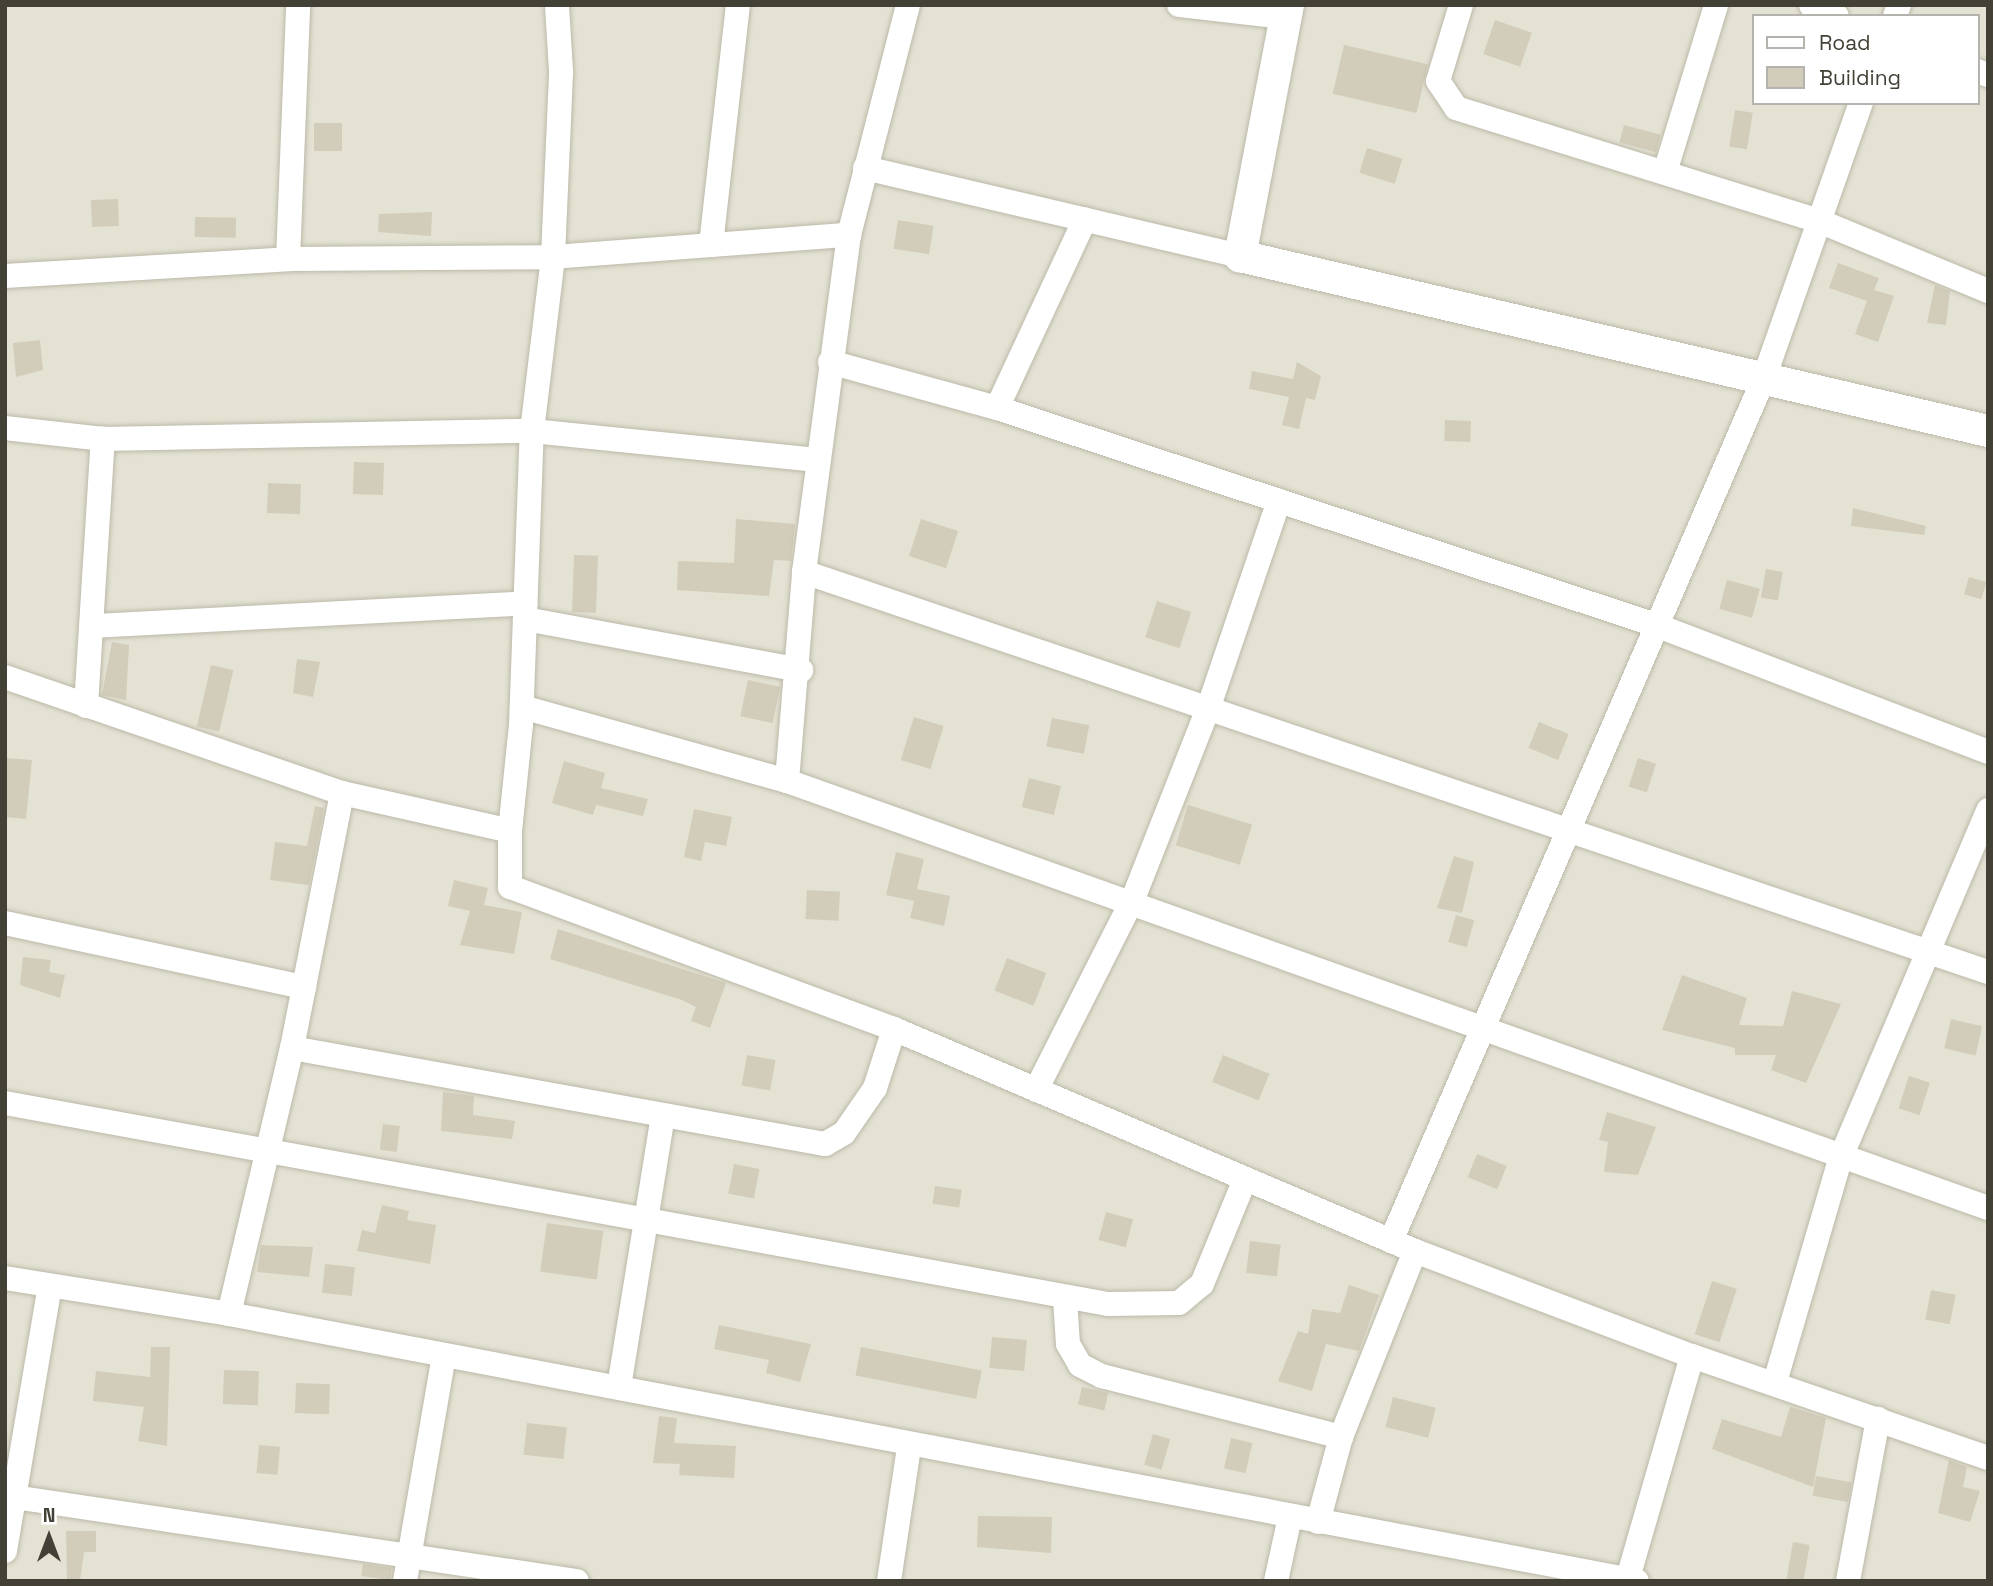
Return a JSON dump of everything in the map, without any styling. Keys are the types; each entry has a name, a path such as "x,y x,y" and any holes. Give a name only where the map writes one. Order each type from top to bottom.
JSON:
{"street":[{"path":"288,259 298,5"},
{"path":"557,5 561,71 553,257 532,431 522,708 510,831 510,887 894,1029 1415,1251 1692,1356 1775,1382 1988,1458"},
{"path":"711,246 738,5"},
{"path":"787,781 801,670 804,572 849,235 908,5"},
{"path":"1179,5 1287,11 1241,256"},
{"path":"1461,5 1438,81 1457,108 1666,169 1819,221 1988,291"},
{"path":"1666,169 1716,5"},
{"path":"1811,5 1832,14"},
{"path":"1391,1241 1572,831 1653,624 1764,378 1860,105"},
{"path":"865,168 1988,431"},
{"path":"997,408 1085,219"},
{"path":"5,276 288,259 553,257 849,235"},
{"path":"830,362 997,408 1653,624 1988,752"},
{"path":"5,428 103,439 532,431 818,460"},
{"path":"86,706 103,439"},
{"path":"1036,1090 1133,899 1208,709 1279,501"},
{"path":"804,572 1930,949 1988,972"},
{"path":"93,626 525,611 801,670"},
{"path":"5,677 342,793 510,831"},
{"path":"522,708 787,781 1133,899 1988,1208"},
{"path":"229,1314 292,1048 342,793"},
{"path":"1775,1382 1841,1157 1988,810"},
{"path":"5,923 304,987"},
{"path":"292,1048 824,1144 844,1133 875,1087 894,1029"},
{"path":"5,1103 1065,1299 1179,1303 1217,1259 1245,1179"},
{"path":"619,1387 663,1116"},
{"path":"1318,1522 1341,1437 1415,1251"},
{"path":"5,1278 229,1314 619,1387 909,1447 1632,1579 1692,1356"},
{"path":"5,1551 50,1286"},
{"path":"1065,1299 1068,1344 1080,1365 1102,1377 1341,1437"},
{"path":"405,1581 444,1356"},
{"path":"1848,1581 1878,1419"},
{"path":"889,1581 909,1447"},
{"path":"14,1497 410,1552 577,1581"},
{"path":"1276,1581 1290,1517"}],"shaded area":[{"path":"5,5 1988,5 1988,1581 5,1581"}],"building":[{"path":"1495,20 1532,33 1520,67 1483,54"},
{"path":"1344,45 1428,64 1417,113 1333,94"},
{"path":"1735,110 1753,113 1747,149 1729,147"},
{"path":"314,123 342,123 342,151 314,151"},
{"path":"1624,125 1661,135 1656,152 1619,142"},
{"path":"1367,148 1402,159 1395,184 1359,173"},
{"path":"118,199 119,226 92,227 91,200"},
{"path":"432,212 431,236 378,232 379,214"},
{"path":"195,217 236,218 236,238 195,237"},
{"path":"898,220 934,226 929,254 893,249"},
{"path":"1838,263 1879,278 1874,290 1894,296 1878,342 1855,334 1867,301 1829,288"},
{"path":"1935,285 1950,291 1946,325 1927,323"},
{"path":"40,340 43,370 16,377 13,343"},
{"path":"1297,362 1321,376 1315,400 1306,398 1299,429 1282,425 1289,397 1249,389 1252,371 1293,379"},
{"path":"1445,420 1471,421 1470,442 1444,441"},
{"path":"354,462 384,463 383,495 353,494"},
{"path":"268,483 301,484 300,514 267,513"},
{"path":"1853,508 1926,526 1924,535 1851,526"},
{"path":"736,519 795,524 791,561 774,560 769,596 677,590 678,561 734,563"},
{"path":"921,519 958,531 946,568 909,556"},
{"path":"574,555 598,556 596,613 572,612"},
{"path":"1766,569 1783,572 1778,601 1761,598"},
{"path":"1969,577 1986,582 1981,599 1964,594"},
{"path":"1727,580 1760,589 1752,618 1719,609"},
{"path":"1157,601 1191,612 1179,648 1145,637"},
{"path":"112,642 129,645 126,700 102,695"},
{"path":"297,659 320,662 313,697 293,693"},
{"path":"211,665 233,670 219,732 197,726"},
{"path":"748,680 780,687 773,723 740,716"},
{"path":"914,717 944,726 930,769 901,760"},
{"path":"1052,718 1089,725 1084,754 1046,746"},
{"path":"1539,722 1569,734 1558,760 1529,748"},
{"path":"5,758 32,760 26,819 5,817"},
{"path":"1638,758 1656,764 1647,792 1629,787"},
{"path":"564,761 605,773 601,788 648,799 643,816 596,805 593,815 552,803"},
{"path":"1029,778 1061,786 1054,815 1022,807"},
{"path":"1188,805 1252,825 1240,865 1176,845"},
{"path":"315,806 324,808 309,885 270,880 275,842 307,846"},
{"path":"694,809 732,817 726,846 705,842 701,861 684,857"},
{"path":"896,852 924,859 917,889 950,896 944,926 910,918 914,901 886,895"},
{"path":"1454,856 1474,862 1462,913 1437,908"},
{"path":"454,880 488,888 484,905 522,912 514,954 460,945 470,911 448,906"},
{"path":"807,890 840,892 838,921 805,919"},
{"path":"1456,915 1474,920 1467,947 1448,942"},
{"path":"558,929 726,983 710,1028 691,1021 696,1007 682,1000 550,959"},
{"path":"23,957 51,960 49,972 65,975 60,998 20,985"},
{"path":"1007,958 1046,973 1034,1006 994,991"},
{"path":"1682,975 1747,998 1739,1025 1783,1026 1792,991 1841,1004 1806,1083 1771,1070 1776,1055 1735,1055 1735,1048 1662,1030"},
{"path":"1951,1019 1982,1026 1975,1055 1944,1048"},
{"path":"747,1055 776,1060 770,1091 742,1086"},
{"path":"1223,1055 1269,1074 1258,1101 1212,1082"},
{"path":"1909,1076 1930,1083 1919,1115 1898,1108"},
{"path":"443,1092 474,1096 473,1115 515,1121 512,1139 441,1131"},
{"path":"1607,1112 1656,1127 1638,1175 1604,1172 1608,1142 1599,1140"},
{"path":"383,1124 400,1126 397,1152 380,1150"},
{"path":"1477,1154 1507,1166 1497,1189 1468,1177"},
{"path":"734,1164 760,1169 754,1198 728,1193"},
{"path":"935,1186 962,1190 959,1208 932,1204"},
{"path":"382,1205 409,1211 407,1220 436,1225 430,1264 357,1251 362,1230 375,1233"},
{"path":"1106,1212 1133,1219 1126,1247 1098,1240"},
{"path":"547,1223 603,1231 597,1279 540,1272"},
{"path":"1250,1241 1281,1245 1277,1277 1246,1273"},
{"path":"261,1245 313,1247 309,1277 257,1272"},
{"path":"325,1264 355,1267 352,1296 322,1293"},
{"path":"1712,1281 1737,1289 1719,1342 1695,1334"},
{"path":"1349,1285 1379,1295 1359,1351 1326,1344 1312,1391 1278,1381 1298,1331 1308,1334 1312,1309 1340,1313"},
{"path":"1931,1290 1956,1295 1950,1324 1925,1319"},
{"path":"719,1325 811,1344 800,1382 766,1373 769,1360 714,1349"},
{"path":"992,1337 1027,1340 1024,1371 989,1368"},
{"path":"151,1347 170,1347 167,1446 138,1441 144,1407 93,1401 96,1371 150,1377"},
{"path":"861,1347 982,1370 976,1399 855,1375"},
{"path":"224,1370 259,1371 258,1405 223,1404"},
{"path":"296,1383 330,1384 329,1414 295,1413"},
{"path":"1082,1387 1108,1393 1104,1411 1078,1405"},
{"path":"1393,1397 1436,1408 1428,1438 1386,1427"},
{"path":"1790,1407 1826,1418 1813,1487 1712,1449 1722,1419 1781,1437"},
{"path":"659,1416 677,1418 674,1443 736,1446 734,1478 679,1475 680,1464 653,1463"},
{"path":"527,1423 567,1427 563,1459 524,1455"},
{"path":"1153,1434 1170,1439 1161,1470 1144,1465"},
{"path":"1231,1438 1252,1443 1245,1473 1224,1468"},
{"path":"259,1445 280,1447 277,1475 257,1473"},
{"path":"1949,1460 1967,1467 1963,1487 1980,1491 1970,1522 1938,1513"},
{"path":"1816,1476 1851,1482 1848,1502 1813,1496"},
{"path":"978,1516 1052,1517 1051,1553 977,1547"},
{"path":"66,1531 96,1531 96,1552 84,1552 80,1581 67,1581"},
{"path":"1793,1542 1810,1545 1803,1581 1787,1578"},
{"path":"363,1564 392,1568 390,1580 361,1576"}]}
